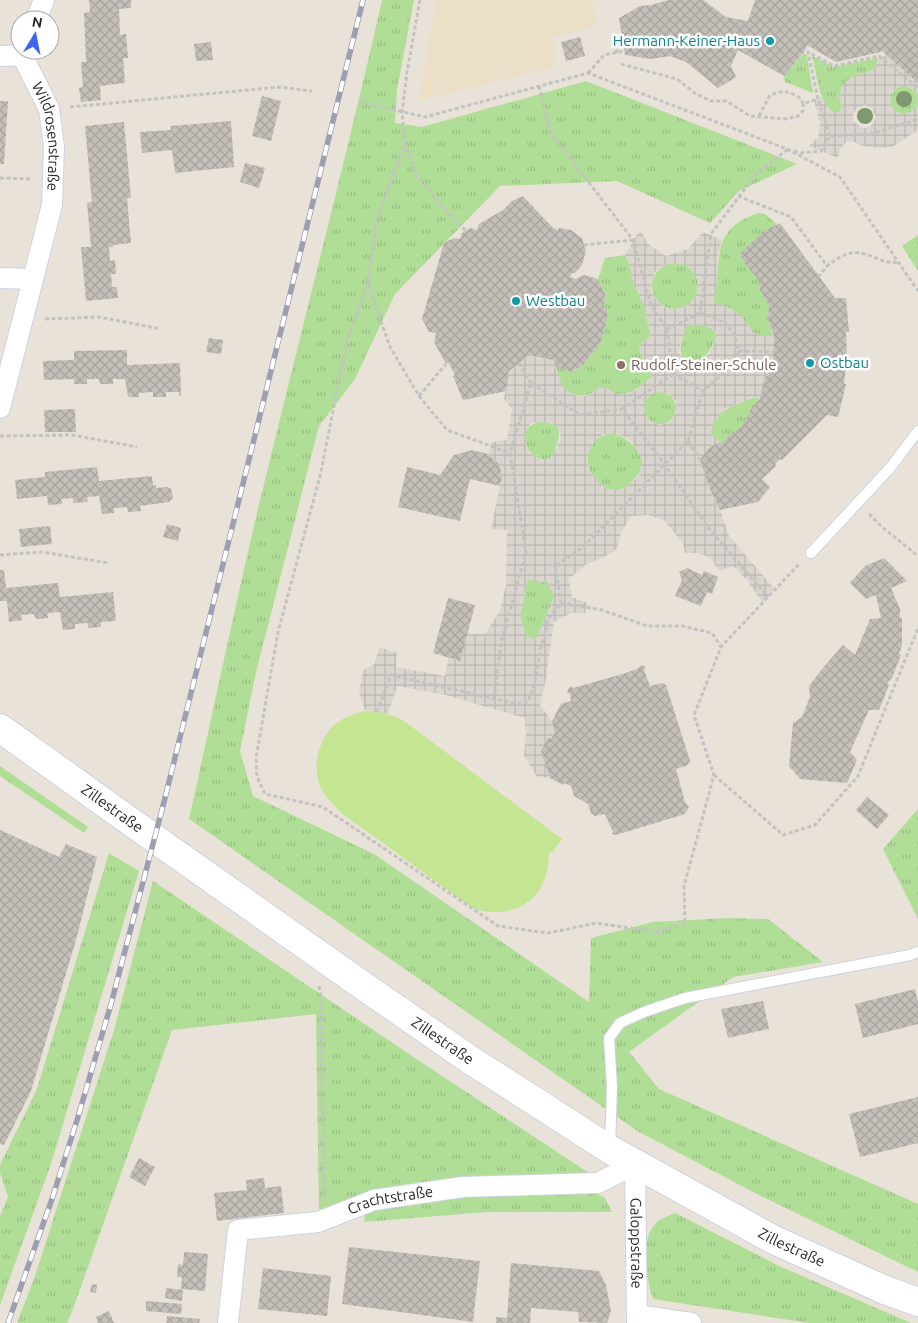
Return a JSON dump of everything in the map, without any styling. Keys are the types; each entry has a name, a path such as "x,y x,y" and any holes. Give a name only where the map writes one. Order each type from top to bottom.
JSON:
{"main road":[{"name":"Zillestraße","path":"0,728 466,1057 609,1149 774,1240 885,1290 918,1302"}],"street":[{"name":"Wildrosenstraße","path":"0,408 52,205 54,147 50,109 27,60"},
{"path":"0,278 32,279"},
{"name":"Crachtstraße","path":"228,1323 238,1230 318,1222 374,1200 463,1187 598,1184 635,1164"},
{"name":"Galoppstraße","path":"635,1164 637,1319"},
{"path":"637,1319 692,1323"}],"lane":[{"path":"811,553 890,468 918,431"},
{"path":"609,1149 612,1088 609,1038 620,1024 644,1012 685,998 918,952"}],"path":[{"path":"420,0 406,72 402,112 405,143 416,174 439,203 466,231"},
{"path":"617,53 614,37 622,36"},
{"path":"360,102 425,117 588,73 604,55 624,52"},
{"path":"588,73 787,149 802,153 821,151 830,136 818,99 808,52 834,66 879,56 918,88"},
{"path":"621,64 677,79 696,94 711,101 726,101 750,116 785,120 798,116 803,111 802,99 783,90 770,95 759,116"},
{"path":"539,86 551,133 633,240 651,304 667,329 673,374"},
{"path":"50,109 279,87 312,91"},
{"path":"803,104 818,99"},
{"path":"830,136 870,134 913,121 918,117"},
{"path":"405,143 377,220 368,284 348,337 320,476 278,632 256,758 257,777 265,794 323,807 498,926 548,933 596,923 657,932 685,924 684,886 714,775"},
{"path":"700,313 711,234 756,174 787,149"},
{"path":"787,149 840,177 918,291"},
{"path":"0,178 53,180"},
{"path":"738,196 792,217 827,266"},
{"path":"584,245 633,240"},
{"path":"818,277 827,266 850,253 858,253 890,263 898,262"},
{"path":"368,284 390,347 419,396 447,430 510,453"},
{"path":"377,712 391,676 461,690 517,704 528,702 536,682 541,647 550,618 561,603 555,566 582,548 688,441 704,391 724,373 738,351 735,337 723,320 700,313 667,329"},
{"path":"23,319 99,317 160,329"},
{"path":"738,351 774,352"},
{"path":"519,363 531,383 580,415 622,410 673,374"},
{"path":"419,396 446,364"},
{"path":"673,374 704,391"},
{"path":"494,699 501,643 526,552 510,453 531,383"},
{"path":"622,410 665,465 710,530 768,597"},
{"path":"0,436 72,435 137,447"},
{"path":"688,441 700,460"},
{"path":"858,503 882,527 918,556"},
{"path":"0,555 42,552 109,563"},
{"path":"811,553 721,647 694,715 714,775 783,835 816,825 858,776 918,628"},
{"path":"561,603 602,610 648,626 682,626 712,633 721,647"},
{"path":"314,951 321,997 324,1220"}],"shaded area":[{"path":"436,0 593,0 596,26 554,37 554,67 419,101"},
{"path":"887,55 918,83 918,97 914,90 905,86 896,88 890,99 892,108 904,114 913,111 918,104 918,130 892,147 879,148 863,146 852,141 846,142 840,149 838,158 809,146 818,137 820,124 814,100 822,97 831,111 836,113 840,111 842,106 839,96 842,85 852,77 873,70 877,63 877,58","holes":["865,105 872,108 876,118 870,127 863,128 854,122 853,114 857,108"]},
{"path":"640,229 648,244 666,256 688,249 703,232 722,240 718,256 713,302 728,307 740,315 754,334 774,337 773,368 764,379 760,399 755,397 724,409 712,425 711,434 720,442 710,447 700,460 729,536 774,588 762,602 746,579 733,566 719,571 711,558 698,553 685,553 683,544 665,521 648,515 631,516 621,533 617,549 585,565 569,579 572,597 587,603 585,613 571,613 554,622 546,679 540,705 552,721 555,733 551,739 548,738 541,751 550,778 537,777 524,756 525,718 446,695 397,686 388,714 365,710 359,692 363,670 375,664 379,647 397,653 396,667 445,676 448,659 460,660 467,634 485,634 500,611 506,585 507,530 491,529 502,476 499,464 488,454 492,442 507,440 512,409 504,399 509,371 529,355 553,360 562,386 570,393 580,397 589,395 598,388 603,387 609,389 614,394 624,394 636,390 652,376 639,350 641,343 651,336 644,306 633,282 630,265 625,255","holes":["680,263 688,267 694,274 698,282 697,291 694,300 687,306 679,309 669,309 661,305 655,298 651,290 652,281 655,272 662,266","695,324 703,325 715,331 717,335 708,355 701,360 693,362 683,360 679,353 681,339 684,336 686,326","656,392 668,393 676,401 676,413 670,422 659,425 648,420 644,409 647,398","531,423 550,423 558,427 561,437 554,454 548,459 539,459 531,454 526,446 525,436 527,428","611,433 630,440 642,461 639,476 625,488 618,490 607,489 600,484 590,471 587,463 588,453 593,443 602,435","528,579 548,583 554,597 536,639 526,637 520,614"]}],"green space":[{"path":"382,0 414,0 397,90 395,123 422,127 586,81 797,164 739,191 710,223 617,181 500,186 395,294 355,379 319,426 256,672 240,751 253,796 374,854 589,1002 591,938 653,922 728,918 768,919 823,962 733,977 629,1052 659,1089 918,1204 918,1272 759,1195 639,1132 189,819 257,513"},
{"path":"804,53 807,55 813,93 785,82 784,76"},
{"path":"812,56 834,67 877,58 877,63 873,70 852,77 839,96 842,106 836,114 825,103 822,96"},
{"path":"904,86 914,90 918,100 914,110 904,114 894,110 890,100 894,90"},
{"path":"759,213 765,214 777,224 761,233 758,279 760,290 769,306 768,318 773,337 754,334 748,324 713,302 721,248 725,238 732,228 743,220"},
{"path":"918,235 918,271 902,246"},
{"path":"625,255 630,265 633,282 644,306 651,337 641,343 642,357 653,377 630,392 614,394 609,389 599,389 584,396 573,394 562,386 556,367 572,372 587,360 597,346 604,329 607,310 604,308 605,293 598,279 605,258"},
{"path":"670,263 680,263 694,273 698,286 694,299 688,305 680,309 670,309 656,299 652,291 652,281 662,267"},
{"path":"695,324 710,328 717,335 704,358 694,362 683,360 681,347 686,326"},
{"path":"660,392 666,393 671,397 675,402 675,414 671,419 666,423 660,424 654,423 649,419 645,414 644,408 645,402 649,397 654,393"},
{"path":"755,397 760,399 742,427 722,444 711,434 712,425 720,413"},
{"path":"539,422 550,423 558,427 559,437 554,454 548,459 534,456 528,449 525,441 525,433 529,427"},
{"path":"611,433 619,435 633,445 638,451 642,465 640,472 631,483 619,490 608,489 599,484 593,477 589,467 588,456 591,446 599,438"},
{"path":"528,579 549,583 554,597 537,639 525,637 520,614"},
{"path":"363,711 385,713 404,721 562,839 552,853 549,852 548,868 543,882 537,893 528,902 517,908 504,911 490,912 474,909 340,812 331,802 319,783 317,774 318,757 323,739 334,725"},
{"path":"0,766 88,827 84,833 0,776"},
{"path":"918,809 918,919 883,849"},
{"path":"109,853 139,871 52,1161 0,1305 0,1216 8,1197 0,1173 0,1165 37,1089"},
{"path":"153,881 592,1175 319,1215 316,1014 172,1030 67,1323 17,1323 35,1276 114,1030"},
{"path":"537,1190 595,1193 605,1198 612,1212 487,1212 364,1222 366,1211 434,1196"},
{"path":"675,1213 779,1266 911,1323 809,1323 653,1299 646,1270 647,1239 657,1222"}],"building":[{"path":"89,0 131,0 131,8 119,9 120,35 126,34 128,58 123,58 125,83 100,86 101,100 81,102 79,88 83,87 81,62 86,62 84,13 90,12"},
{"name":"Hermann-Keiner-Haus","path":"669,0 703,0 726,17 748,21 755,0 918,0 918,83 881,50 881,52 836,62 807,45 805,51 784,76 738,50 731,66 736,77 718,88 686,62 670,56 651,59 625,55 619,18 640,6"},
{"path":"580,37 585,56 566,61 561,42"},
{"path":"211,42 213,60 196,61 194,44"},
{"path":"262,96 281,101 271,141 252,136"},
{"path":"0,101 8,101 4,164 0,164"},
{"path":"231,121 234,167 175,173 172,150 142,153 140,132 171,130 170,126"},
{"path":"124,122 131,198 127,198 131,243 109,247 110,261 115,260 116,271 116,274 111,274 112,287 117,287 118,298 86,301 81,247 91,247 87,203 92,202 85,126"},
{"path":"245,163 265,168 259,188 240,182"},
{"name":"Westbau","path":"523,196 553,228 571,230 582,238 586,251 582,265 570,277 576,279 584,275 598,279 605,293 604,308 607,310 607,320 600,343 594,352 584,364 572,372 556,367 553,360 529,355 509,371 506,391 463,400 453,376 455,375 448,362 446,364 434,342 436,333 429,332 422,319 444,243 454,238 460,239 462,233 471,228 477,230 479,224 503,210 512,201"},
{"name":"Ostbau","path":"780,223 835,298 846,298 849,332 846,332 847,358 844,384 846,384 838,417 827,415 782,460 780,459 775,464 776,466 762,479 770,487 758,502 720,510 709,487 700,460 710,447 720,442 722,444 730,434 742,427 751,409 760,399 764,379 773,368 774,337 768,318 769,306 760,290 758,279 745,264 740,253 760,233"},
{"path":"209,338 223,340 221,354 206,352"},
{"path":"127,350 127,365 180,363 181,396 179,396 179,392 166,392 166,397 153,397 153,392 139,393 139,397 128,397 125,379 113,379 113,384 100,384 99,379 87,379 87,384 74,384 74,379 44,380 43,361 74,360 74,351"},
{"path":"75,409 76,432 45,432 44,410"},
{"path":"472,450 488,454 499,464 502,476 500,486 470,479 460,521 398,507 407,467 440,475 454,455"},
{"path":"97,467 99,481 152,476 153,486 171,489 173,498 169,502 140,506 141,511 128,512 127,507 114,508 114,513 102,514 99,496 87,497 88,502 73,503 73,498 61,499 62,504 48,505 47,496 17,499 15,480 45,477 45,472"},
{"path":"167,524 181,528 178,541 163,537"},
{"path":"50,526 52,544 21,547 19,529"},
{"path":"884,558 907,581 891,588 900,609 900,618 902,618 902,645 899,654 901,655 892,678 887,683 889,685 879,710 869,710 850,752 857,760 847,783 800,779 789,766 793,723 802,717 810,697 809,686 822,669 843,645 855,655 870,619 881,618 876,595 866,599 850,583 865,566"},
{"path":"687,568 702,575 704,571 718,577 712,594 707,592 701,606 675,596 682,580 679,572"},
{"path":"0,570 4,570 6,588 58,583 60,597 113,592 116,621 101,622 101,627 88,628 88,623 75,624 75,629 63,630 60,612 47,613 48,618 36,619 34,614 21,615 22,620 9,622 7,601 0,601"},
{"path":"448,598 475,605 460,661 433,653"},
{"path":"640,665 646,667 644,670 650,686 662,683 666,685 690,761 688,765 676,769 685,802 689,807 685,814 616,835 612,834 613,832 605,814 595,816 591,813 588,804 574,796 571,786 564,783 563,785 550,778 541,751 548,738 551,739 555,733 552,721 561,704 571,701 570,694 567,692 570,686 573,688 626,673 639,668"},
{"path":"867,797 889,815 877,829 856,810"},
{"path":"0,830 59,857 66,844 97,857 76,940 31,1091 4,1145 0,1144"},
{"path":"915,989 918,1002 918,1024 863,1038 855,1004"},
{"path":"763,1001 769,1029 728,1038 721,1009"},
{"path":"918,1097 918,1143 860,1157 849,1114"},
{"path":"139,1158 155,1167 145,1186 129,1177"},
{"path":"264,1178 265,1188 281,1186 284,1213 217,1221 214,1193 247,1190 246,1180"},
{"path":"349,1247 480,1261 473,1322 342,1304"},
{"path":"184,1252 208,1254 205,1291 181,1289 182,1277 177,1277 178,1264 183,1265"},
{"path":"511,1263 599,1271 606,1285 611,1311 607,1323 579,1322 578,1312 531,1308 530,1323 496,1323 496,1317 507,1318"},
{"path":"263,1268 331,1276 327,1316 258,1309"},
{"path":"92,1284 97,1285 96,1293 90,1292"},
{"path":"166,1288 183,1290 182,1301 165,1298"},
{"path":"146,1301 182,1304 181,1314 146,1311"},
{"path":"109,1311 114,1323 98,1323 96,1317"},
{"path":"167,1316 200,1319 199,1323 166,1323"}],"railway":[{"path":"8,1323 52,1199 111,1004 164,802 363,0"}],"place":[{"name":"Hermann-Keiner-Haus","path":"770,41"},
{"name":"Westbau","path":"516,301"},
{"name":"Ostbau","path":"810,363"},
{"name":"Rudolf-Steiner-Schule","path":"621,365"}]}
